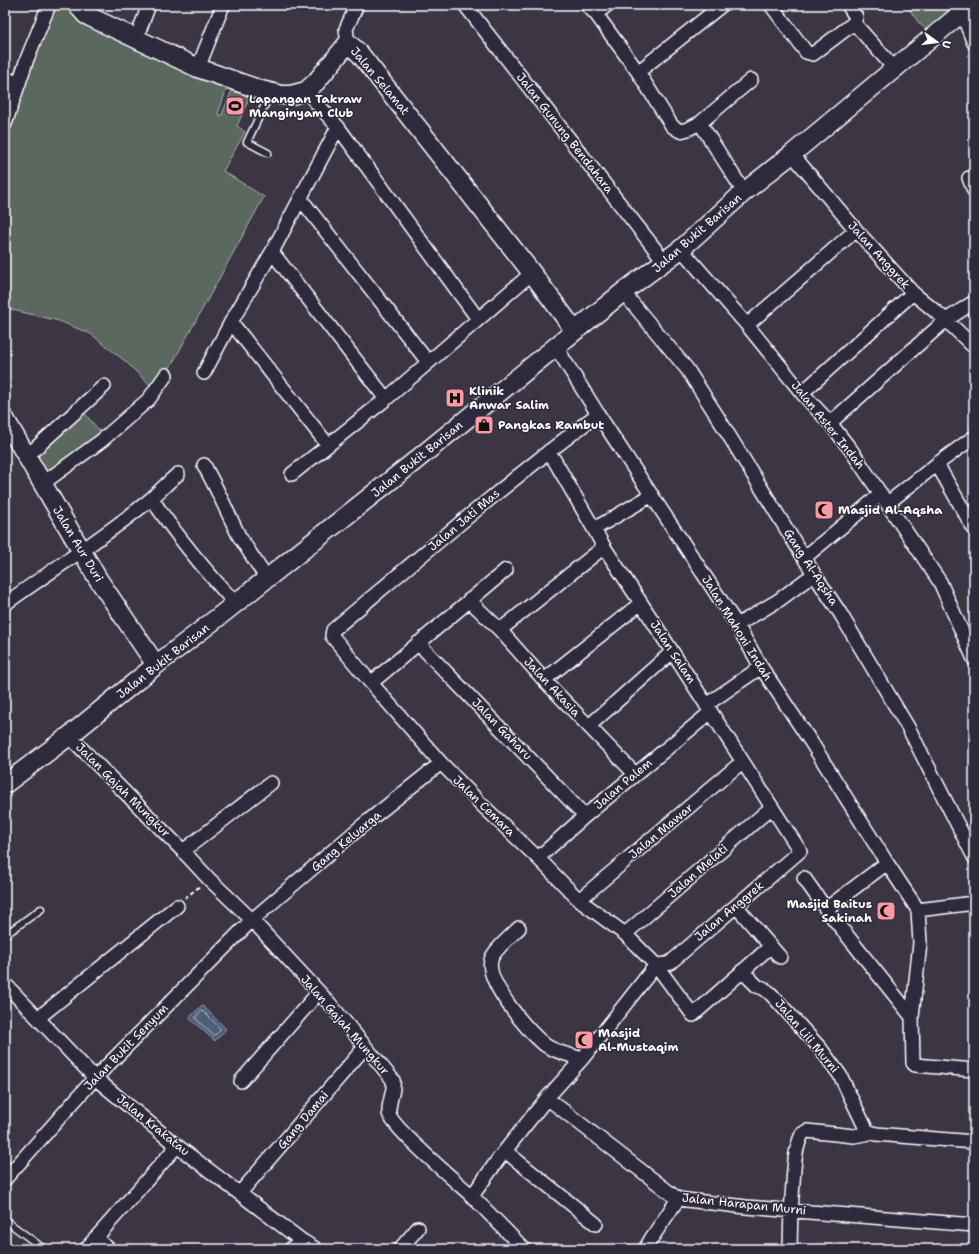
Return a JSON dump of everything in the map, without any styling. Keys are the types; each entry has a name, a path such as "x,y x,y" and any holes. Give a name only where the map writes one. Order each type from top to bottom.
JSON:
{"main road":[{"name":"Jalan Selamat","path":"84,8 136,39 198,68 281,95 291,95 306,90 316,82 348,43 360,54 532,273 575,331"},
{"name":"Jalan Bukit Barisan","path":"5,784 69,736 156,665 236,604 623,292 665,262 744,192 792,154 966,9"},
{"name":"Jalan Aur Duri","path":"6,424 27,456 98,579 156,665"}],"street":[{"path":"5,124 27,59 49,5"},
{"path":"136,39 149,5"},
{"path":"198,68 223,5"},
{"path":"348,43 346,29 357,5"},
{"name":"Jalan Gunung Bendahara","path":"465,5 665,262"},
{"path":"607,5 591,9 638,72 672,126 680,131 700,123 751,80"},
{"path":"638,72 722,5"},
{"path":"771,5 806,52 810,54 813,54 854,24 856,17 848,5"},
{"path":"966,9 974,43"},
{"path":"854,24 895,69"},
{"path":"5,78 19,84"},
{"path":"306,90 338,127 478,319"},
{"path":"700,123 744,192"},
{"path":"204,373 231,322 272,252 338,127"},
{"name":"Jalan Anggrek","path":"792,154 856,230 913,293 946,320 974,347"},
{"path":"969,178 974,191"},
{"path":"300,198 428,362"},
{"path":"747,325 856,230"},
{"name":"Jalan Aster Indah","path":"681,249 747,325 802,393 830,423 851,450 940,582 974,659"},
{"path":"272,252 386,399"},
{"path":"292,474 386,399 532,273"},
{"name":"Gang Al-Aqsha","path":"623,292 687,369 814,574 840,613 909,729 974,857"},
{"path":"802,393 913,293"},
{"path":"830,423 946,320 974,302"},
{"path":"231,322 328,445"},
{"name":"Jalan Mahoni Indah","path":"556,347 598,414 737,625 761,667 811,742 918,910"},
{"path":"42,484 101,441 149,399 166,375"},
{"path":"27,456 104,386"},
{"name":"Jalan Jati Mas","path":"333,630 477,509 598,414"},
{"path":"804,558 884,499 974,437"},
{"name":"Jalan Salam","path":"549,451 604,547 800,851"},
{"path":"936,464 974,529"},
{"path":"204,465 239,536 267,579"},
{"path":"5,604 82,551 152,499 178,474"},
{"path":"594,529 652,495"},
{"path":"152,499 182,542 236,604"},
{"path":"500,630 604,547"},
{"path":"371,683 506,570"},
{"path":"737,625 771,605 814,574"},
{"name":"Jalan Akasia","path":"469,600 500,630 544,680 635,774"},
{"path":"544,680 641,603"},
{"name":"Jalan Cemara","path":"333,630 332,636 441,763 579,900 625,934 656,965 693,1015 742,971"},
{"name":"Jalan Gaharu","path":"418,643 585,816"},
{"path":"589,726 672,652"},
{"name":"Jalan Palem","path":"538,858 708,708 761,667"},
{"name":"Jalan Gajah Mungkur","path":"69,736 209,879 252,920 318,992 393,1080 389,1113 390,1117 424,1154 472,1196 517,1246"},
{"name":"Jalan Mawar","path":"579,900 742,762"},
{"name":"Gang Keluarga","path":"252,920 363,826 441,763"},
{"path":"183,851 271,783"},
{"name":"Jalan Melati","path":"625,934 772,807"},
{"name":"Jalan Anggrek","path":"656,965 671,962 800,851"},
{"path":"826,909 887,863"},
{"path":"804,878 826,909 912,1017"},
{"path":"974,903 918,910 920,943 912,1017 913,1063 915,1065 974,1070"},
{"path":"38,1018 176,906"},
{"path":"736,906 780,957"},
{"name":"Jalan Bukit Senyum","path":"8,1171 95,1078 252,920"},
{"path":"520,928 508,938 491,959 491,974 500,993 521,1020 545,1045 564,1054 582,1059"},
{"path":"742,971 771,946"},
{"path":"472,1196 547,1098 582,1059 656,965"},
{"name":"Jalan Lili Murni","path":"742,971 757,986 770,993 820,1048 840,1075 864,1127 870,1133"},
{"name":"Jalan Krakatau","path":"5,984 95,1078 177,1146 301,1240 316,1249"},
{"path":"241,1081 318,992"},
{"name":"Gang Damai","path":"240,1193 365,1047"},
{"name":"Jalan Harapan Murni","path":"547,1098 678,1198 746,1207 974,1225"},
{"path":"790,1249 795,1156 798,1142 802,1134 807,1131 854,1136 870,1133 974,1142"},
{"path":"86,1249 177,1146"},
{"path":"505,1151 596,1224"},
{"path":"645,1249 678,1198"},
{"path":"400,1249 418,1228"},
{"path":"95,1238 109,1249"},
{"path":"291,1249 301,1240"}],"lane":[{"path":"268,153 247,142 271,93"},
{"path":"5,935 41,909"},
{"path":"5,1220 44,1249"}],"path":[{"path":"176,906 209,879"}],"green space":[{"path":"49,5 77,5 230,79 218,114 221,116 233,88 250,96 237,126 245,132 223,171 264,197 156,391 125,361 91,334 59,321 5,308 5,144 27,59"},
{"path":"906,5 960,5 929,32 919,23"},
{"path":"81,409 103,435 46,479 29,455"}],"water":[{"path":"202,1005 226,1029 215,1041 189,1018"}],"place":[{"name":"Lapangan Takraw Manginyam Club","path":"235,106"},
{"name":"Klinik Anwar Salim","path":"455,398"},
{"name":"Pangkas Rambut","path":"484,425"},
{"name":"Masjid Al-Aqsha","path":"824,510"},
{"name":"Masjid Baitus Sakinah","path":"886,911"},
{"name":"Masjid Al-Mustaqim","path":"584,1040"}]}
